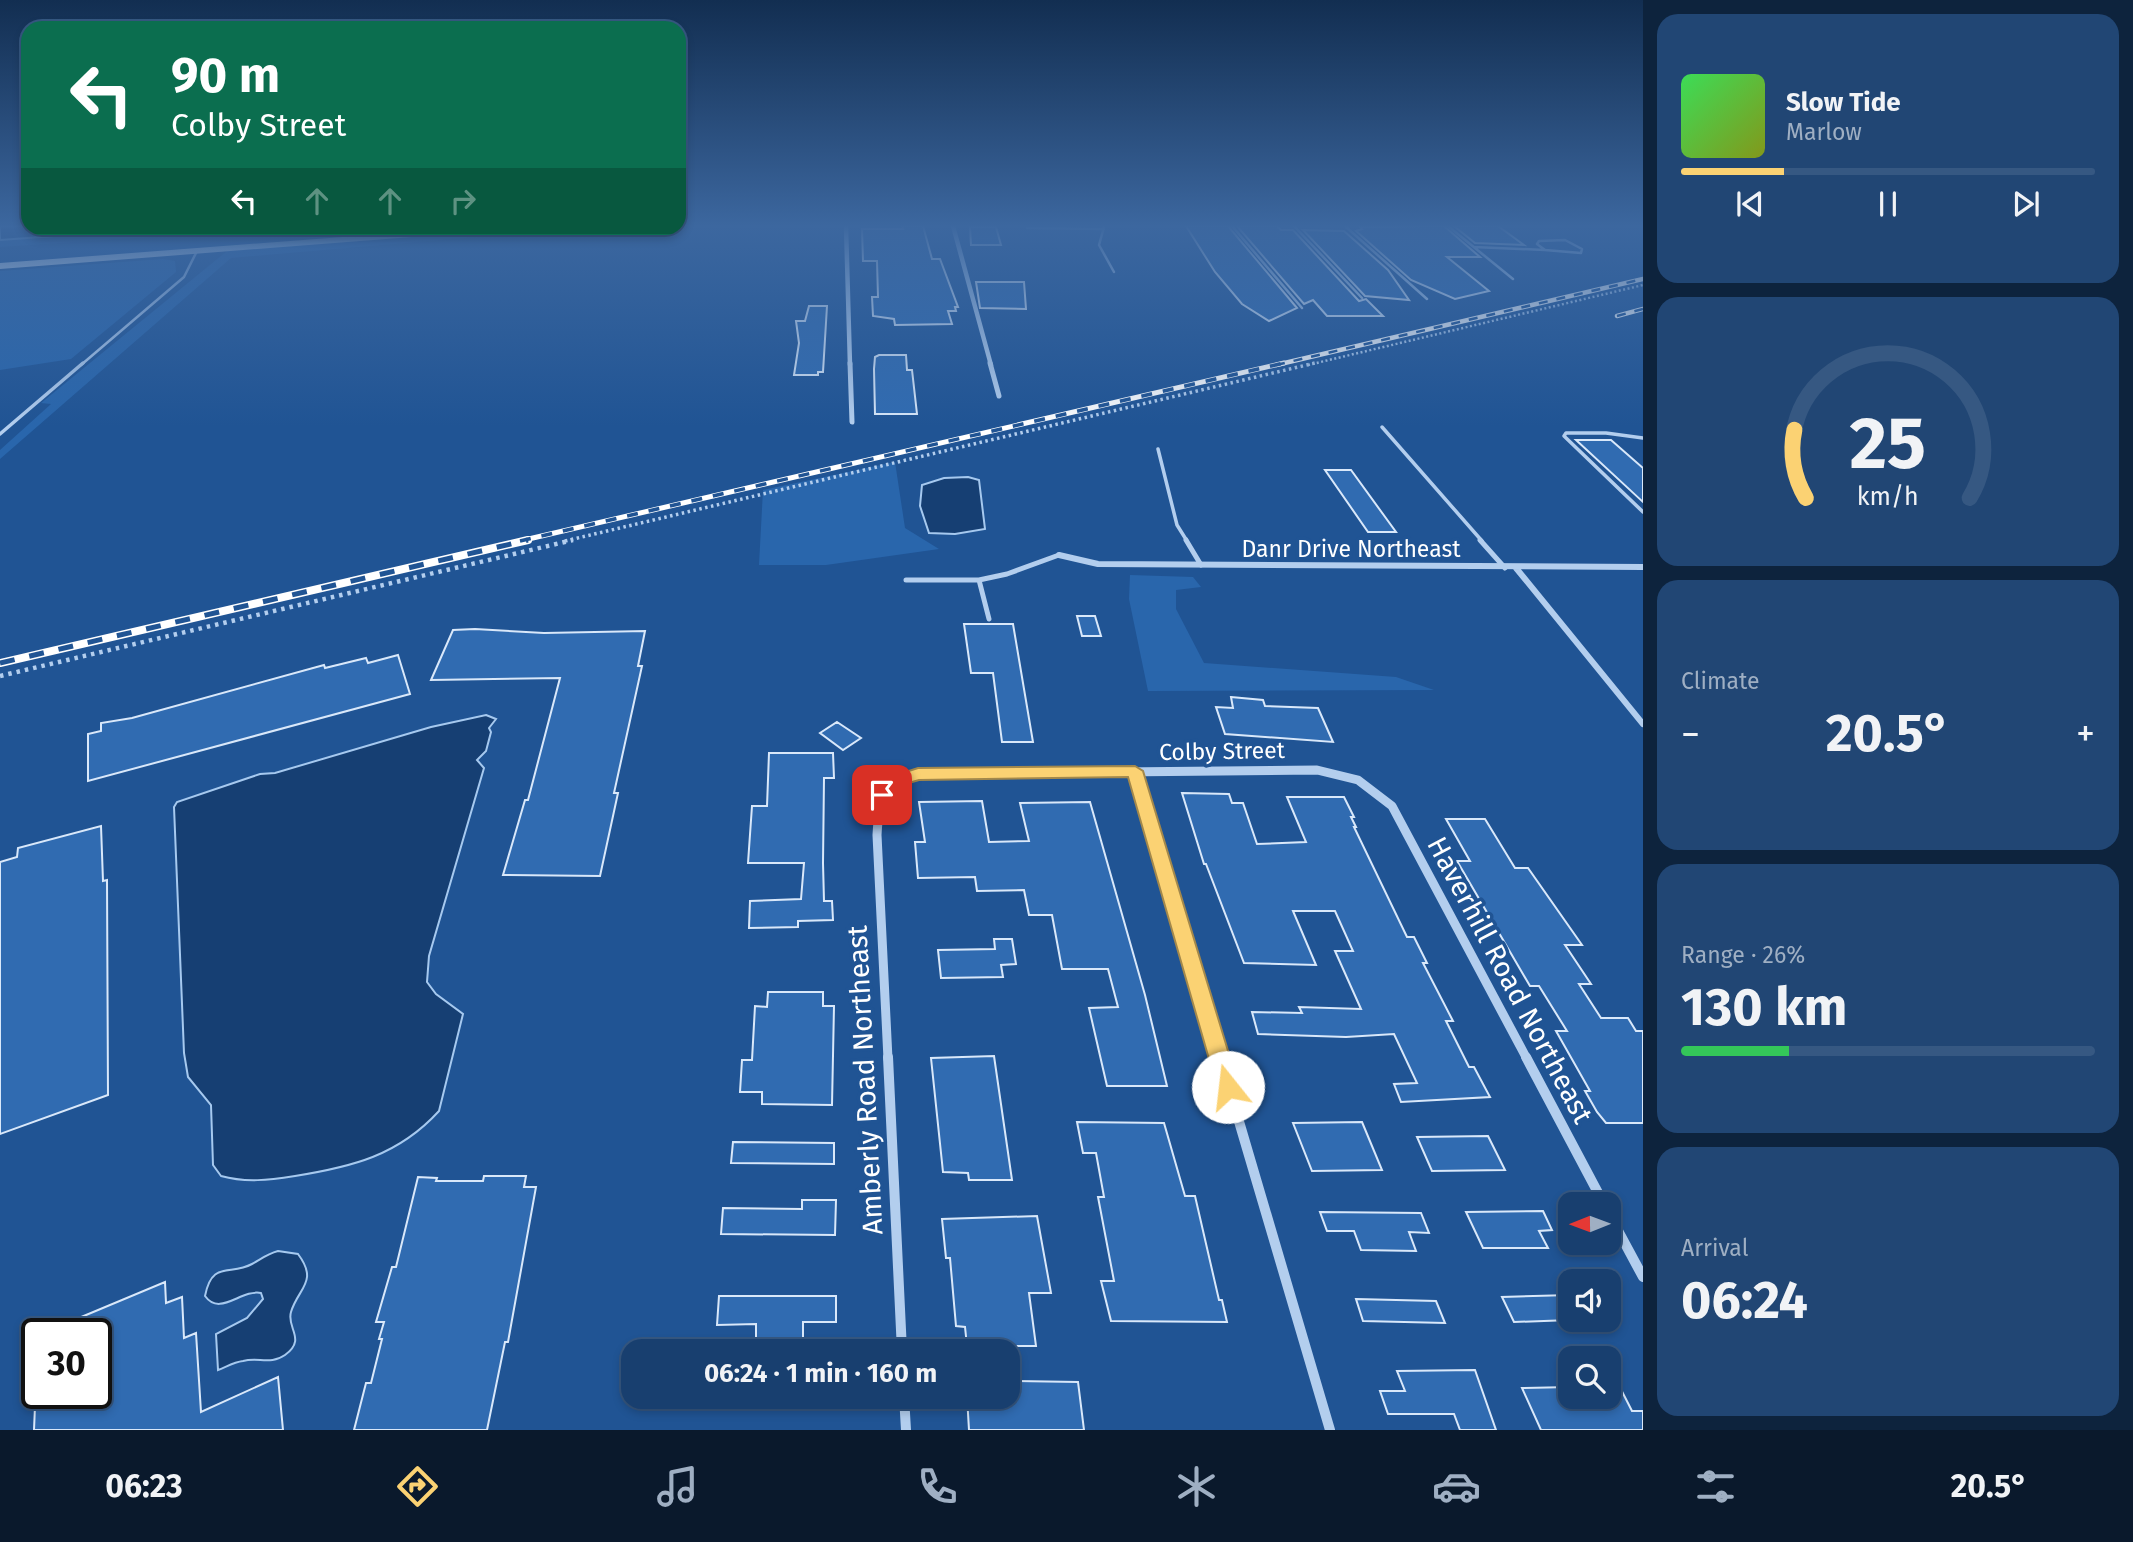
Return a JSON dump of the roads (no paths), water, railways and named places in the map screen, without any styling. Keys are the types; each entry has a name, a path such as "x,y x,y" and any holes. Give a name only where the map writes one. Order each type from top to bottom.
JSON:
{"street":[{"path":"848,293 852,422"},
{"path":"971,293 999,396"},
{"name":"Danr Drive Northeast","path":"1059,555 1098,564 1643,567"},
{"path":"1516,568 1643,724"},
{"name":"Colby Street","path":"879,806 882,795 896,781 918,774 1317,769 1339,772 1368,784"},
{"path":"1135,771 1329,1430"},
{"name":"Haverhill Road Northeast","path":"1368,784 1392,806 1598,1192"},
{"name":"Amberly Road Northeast","path":"879,806 877,835 901,1339"},
{"path":"1621,1236 1643,1277"},
{"path":"905,1409 906,1430"}],"lane":[{"path":"0,434 166,293"},
{"path":"1290,293 1303,308"},
{"path":"1357,293 1362,298"},
{"path":"1420,293 1427,299"},
{"path":"1382,426 1504,568"},
{"path":"1643,438 1606,433 1566,433 1564,436 1643,512"},
{"path":"1158,449 1177,525 1201,565"},
{"path":"906,580 979,580 1007,574 1059,555"},
{"path":"979,580 989,619"}],"railway":[{"path":"1276,365 1584,293"},
{"path":"1617,316 1643,309"},
{"path":"520,541 1284,363"},
{"path":"0,663 528,540"}]}
